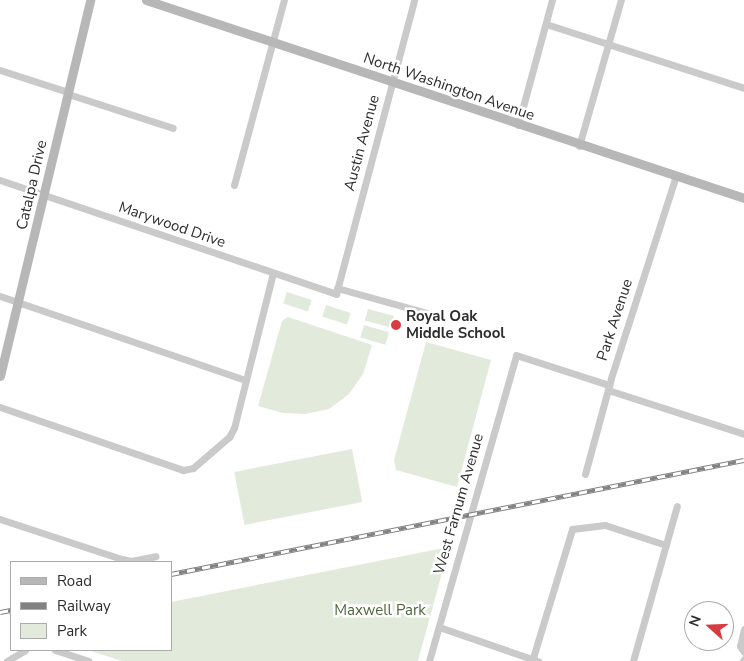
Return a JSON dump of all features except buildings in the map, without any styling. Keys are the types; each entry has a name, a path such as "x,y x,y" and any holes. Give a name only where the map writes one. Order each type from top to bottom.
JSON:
{"street":[{"name":"Catalpa Drive","path":"0,376 90,0"},
{"name":"North Washington Avenue","path":"146,0 273,41 579,146 744,198"},
{"path":"234,185 284,0"},
{"name":"Austin Avenue","path":"337,291 414,0"},
{"path":"518,125 552,0"},
{"path":"579,146 621,0"},
{"path":"546,24 744,88"},
{"path":"0,70 173,128"},
{"name":"Park Avenue","path":"585,474 609,388 676,176"},
{"name":"Marywood Drive","path":"0,180 273,273 427,313"},
{"path":"0,407 183,470 193,468 232,433 273,273"},
{"path":"0,296 246,380"},
{"name":"West Farnum Avenue","path":"429,661 516,355 609,388"},
{"path":"609,388 744,434"},
{"path":"633,661 677,506"},
{"path":"0,519 122,559 131,561 156,556"},
{"path":"439,627 534,660 568,536 578,528 604,525 666,545"},
{"path":"744,629 740,646 744,652"},
{"path":"7,661 24,651"},
{"path":"58,651 88,661"}],"green space":[{"path":"287,292 312,300 308,311 283,303"},
{"path":"326,305 351,313 347,324 322,316"},
{"path":"368,309 394,316 391,328 365,321"},
{"path":"288,317 372,345 363,374 349,394 329,409 305,414 283,413 258,406 282,321"},
{"path":"364,325 389,332 385,345 360,337"},
{"path":"426,342 491,360 457,487 396,470 394,460"},
{"path":"352,449 362,502 245,525 234,472"},
{"name":"Maxwell Park","path":"449,547 418,661 122,661 91,651 172,651 172,602"}],"railway":[{"path":"172,574 744,460"},
{"path":"0,612 10,610"}],"place":[{"name":"Royal Oak Middle School","path":"396,325"}]}
